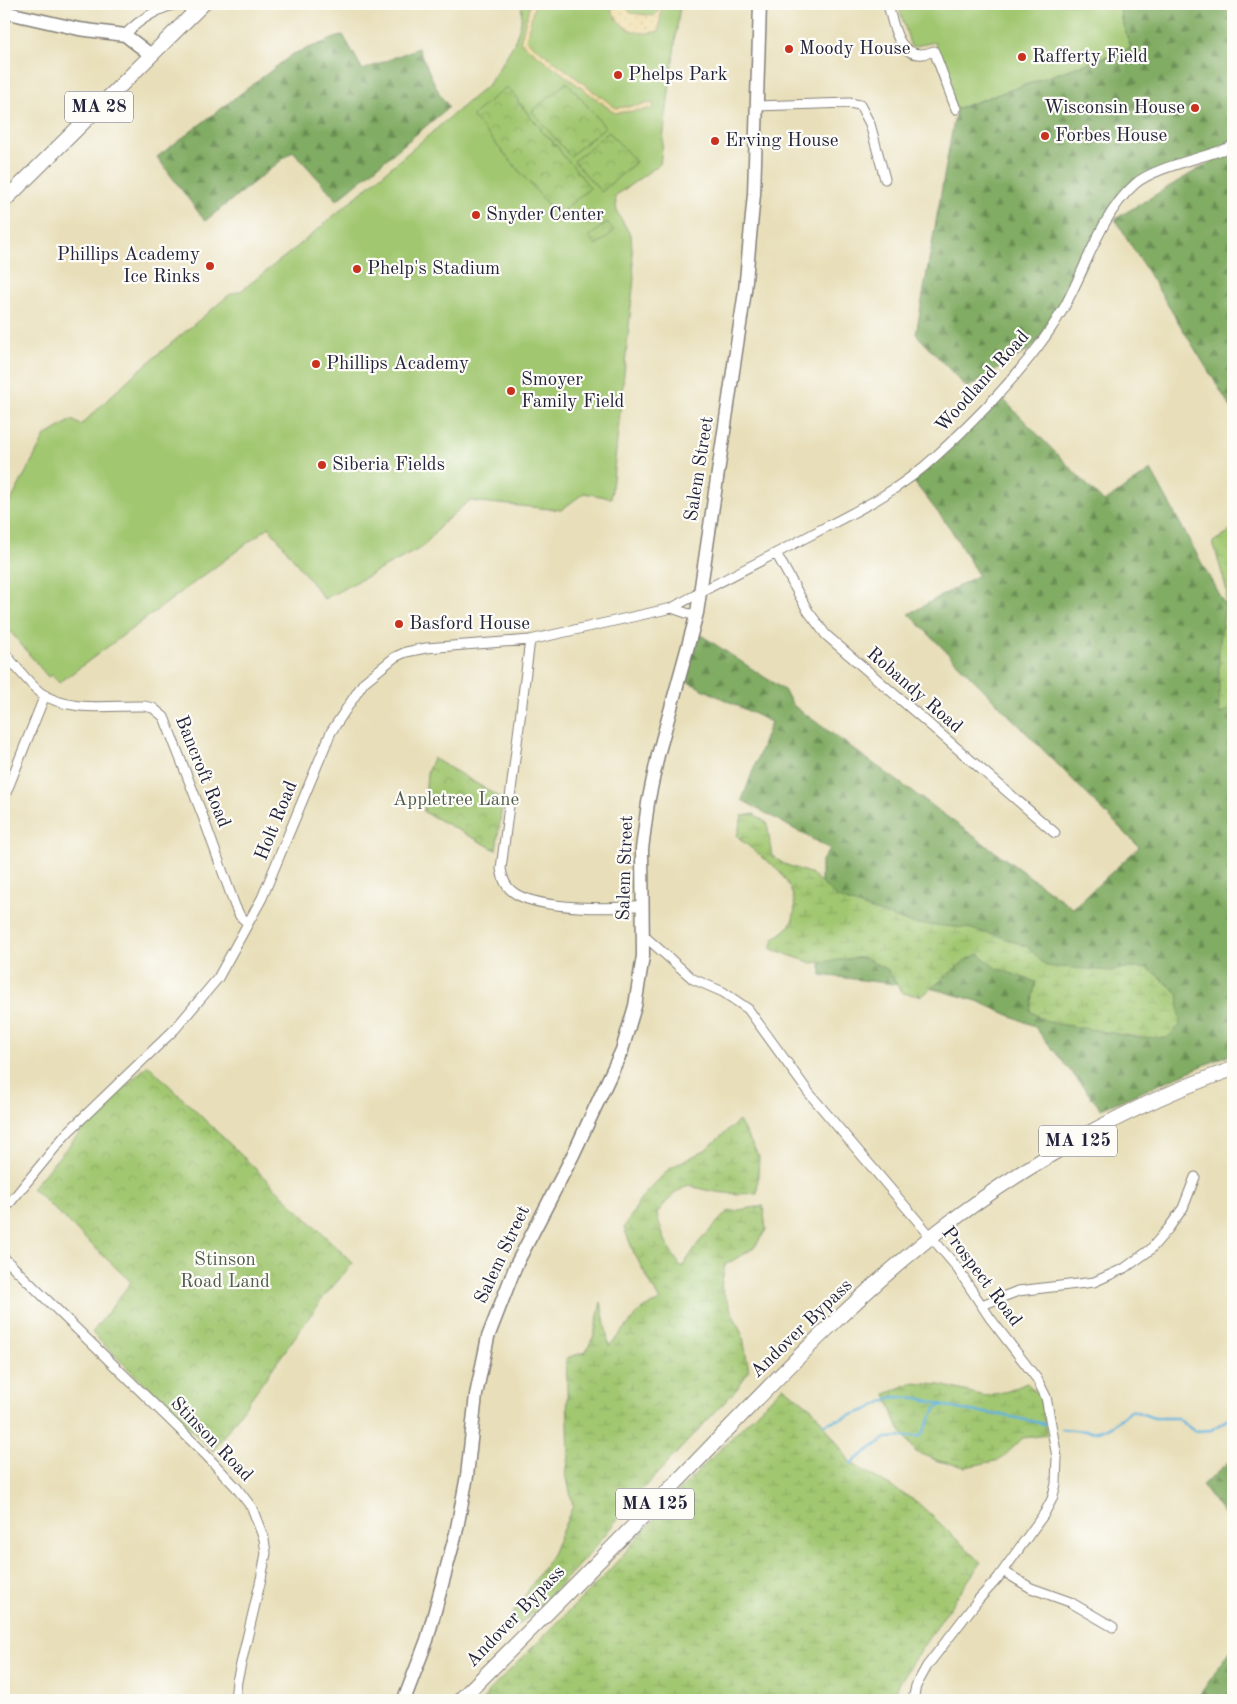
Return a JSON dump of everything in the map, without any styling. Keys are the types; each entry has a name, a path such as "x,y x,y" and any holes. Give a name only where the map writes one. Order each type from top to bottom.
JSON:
{"main road":[{"name":"MA 28","path":"4,201 199,8"},
{"name":"Andover Bypass","path":"460,1700 826,1330 931,1238 1023,1172 1113,1121 1204,1079 1233,1069"}],"street":[{"path":"126,34 133,26 172,6 183,4 199,8"},
{"name":"Salem Street","path":"404,1700 427,1640 456,1533 467,1476 476,1395 488,1337 516,1265 573,1154 622,1050 635,1006 643,956 641,905 642,849 648,803 658,756 697,613 745,291 754,194 760,4"},
{"path":"888,4 893,26 902,44 909,52 917,55 934,51 956,109"},
{"path":"4,12 79,29 126,34 151,55"},
{"path":"756,106 849,103 860,106 871,128 885,179"},
{"name":"Woodland Road","path":"700,593 721,580 884,497 936,456 975,418 1038,347 1063,309 1107,220 1118,203 1136,183 1166,167 1214,154 1233,146"},
{"name":"Robandy Road","path":"776,553 808,611 826,635 1055,833"},
{"name":"Holt Road","path":"4,1210 73,1126 193,1010 218,978 282,854 331,732 364,682 396,657 406,652 426,648 530,640 672,608 700,593"},
{"name":"Holt Road","path":"672,608 688,614 697,613"},
{"path":"530,640 501,869 503,880 515,894 525,898 572,907 624,908 641,905"},
{"name":"Bancroft Road","path":"4,652 44,695 62,703 144,706 153,708 164,717 235,906 240,916 248,923"},
{"path":"4,798 44,695"},
{"name":"Prospect Road","path":"642,934 693,979 723,992 748,1008 809,1093 955,1265 1043,1389 1057,1457 1056,1484 1052,1499 1044,1514 1003,1571 927,1666 916,1686 912,1700"},
{"path":"982,1305 1018,1291 1094,1282 1125,1268 1150,1250 1168,1229 1183,1208 1195,1177"},
{"name":"Stinson Road","path":"4,1258 204,1453 236,1487 252,1508 261,1526 266,1553 237,1681 235,1700"},
{"path":"1003,1571 1031,1588 1070,1602 1113,1627"}],"green space":[{"name":"Siberia Fields","path":"522,4 680,4 660,164 615,196 617,212 631,236 634,278 611,498 584,493 561,510 469,501 443,523 423,547 324,599 269,527 59,683 52,675 48,677 4,624 4,514 45,436 72,420 81,425 131,377 229,295 242,290 297,247 489,84 514,44 521,22"},
{"name":"Rafferty Field","path":"898,4 1120,4 1121,19 1131,48 956,109 940,65 935,42 911,47"},
{"path":"1120,4 1233,4 1233,145 1136,183 1118,203 1063,309 1032,348 967,388 916,334 956,109 1131,48 1121,19"},
{"path":"343,35 363,70 418,48 440,95 449,107 337,200 293,151 205,221 157,157 293,54"},
{"path":"567,82 605,127 570,156 532,111"},
{"path":"505,88 508,88 518,100 518,103 521,104 541,128 541,131 553,141 553,145 556,145 590,188 559,214 556,214 473,117 474,114"},
{"path":"609,132 636,162 601,192 574,161"},
{"path":"1233,152 1233,411 1115,219 1212,161"},
{"path":"607,222 614,231 596,246 589,237"},
{"path":"1001,397 1104,502 1151,470 1230,615 1233,602 1233,1053 1101,1109 1034,1026 977,1001 934,989 821,975 821,862 830,849 742,800 771,722 686,681 698,633 784,690 794,706 1073,908 1139,847 909,614 978,575 950,528 914,482"},
{"path":"1230,531 1233,532 1233,708 1219,714 1219,648 1227,591 1213,542"},
{"name":"Appletree Lane","path":"433,758 503,799 496,850 424,812 427,773"},
{"path":"754,814 767,823 772,856 784,864 812,874 837,898 910,923 966,928 999,936 1028,947 1046,966 1111,971 1126,968 1148,968 1178,993 1180,1025 1167,1038 1136,1037 1048,1022 1030,1011 1036,982 996,968 979,954 967,959 922,996 902,993 888,970 863,957 812,963 771,949 775,937 784,932 790,925 795,909 794,901 787,883 779,871 737,836 742,816"},
{"name":"Stinson Road Land","path":"148,1065 353,1263 323,1298 213,1451 92,1333 131,1282 32,1188 96,1114"},
{"path":"739,1121 759,1157 757,1193 722,1193 688,1185 673,1195 657,1213 666,1242 682,1267 699,1242 727,1212 763,1206 766,1230 754,1248 725,1265 721,1287 743,1337 749,1371 736,1390 637,1495 567,1578 529,1617 497,1638 552,1554 573,1506 566,1474 569,1457 566,1358 586,1352 594,1335 601,1302 609,1346 642,1309 660,1301 634,1253 624,1228 642,1197 670,1168 705,1150"},
{"path":"911,1383 940,1385 985,1396 1008,1391 1027,1383 1040,1396 1047,1435 1023,1438 1000,1460 965,1467 938,1461 916,1452 897,1425 886,1394"},
{"path":"783,1386 813,1409 851,1463 917,1502 981,1562 913,1661 890,1699 483,1700 489,1691 605,1575 681,1489"},
{"path":"1233,1459 1233,1526 1202,1485"},
{"path":"1233,1647 1233,1700 1196,1700"}],"sand":[{"path":"530,4 535,4 526,40 616,108 653,103 653,109 615,113 520,42"},
{"path":"610,4 627,4 627,8 631,13 654,16 658,12 659,4 662,4 659,31 643,33 628,29 617,19"}],"waterway":[{"path":"824,1424 867,1410 892,1397 918,1398 962,1410 997,1414 1045,1424"},
{"path":"851,1463 886,1438 921,1436 936,1408 943,1405"},
{"path":"1062,1429 1100,1431 1113,1425 1131,1410 1154,1418 1177,1418 1194,1431 1211,1430 1233,1416"}],"place":[{"name":"Moody House","path":"789,49"},
{"name":"Rafferty Field","path":"1022,57"},
{"name":"Phelps Park","path":"618,75"},
{"name":"Wisconsin House","path":"1195,108"},
{"name":"Forbes House","path":"1045,136"},
{"name":"Erving House","path":"715,141"},
{"name":"Snyder Center","path":"476,215"},
{"name":"Phillips Academy Ice Rinks","path":"210,266"},
{"name":"Phelp's Stadium","path":"357,269"},
{"name":"Phillips Academy","path":"316,364"},
{"name":"Smoyer Family Field","path":"511,391"},
{"name":"Siberia Fields","path":"322,465"},
{"name":"Basford House","path":"399,624"}]}
